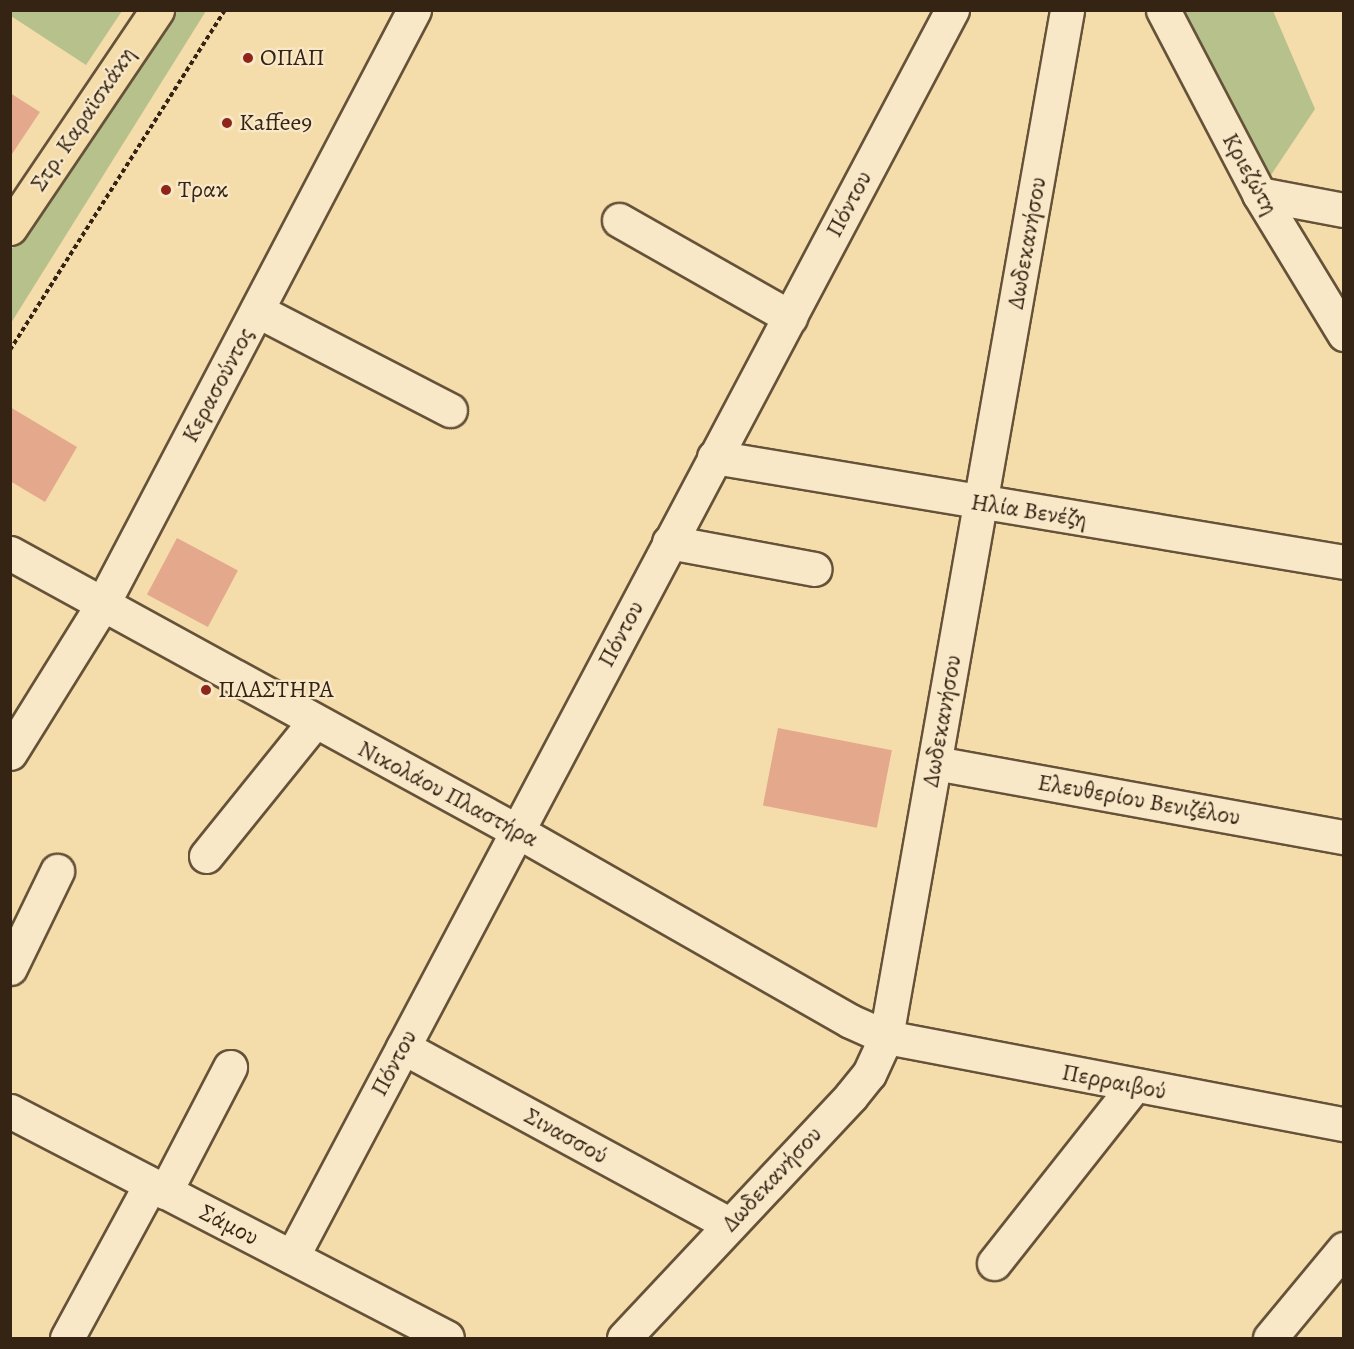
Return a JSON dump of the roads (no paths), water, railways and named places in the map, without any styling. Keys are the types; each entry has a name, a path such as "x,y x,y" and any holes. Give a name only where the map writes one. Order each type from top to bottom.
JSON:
{"main road":[{"name":"Στρ. Καραϊσκάκη","path":"10,228 157,10"}],"street":[{"name":"Κερασούντος","path":"10,753 102,605 414,10"},
{"name":"Πόντου","path":"292,1257 952,10"},
{"name":"Δωδεκανήσου","path":"624,1338 857,1088 869,1074 886,1037 982,504 1067,10"},
{"name":"Κριεζώτη","path":"1163,10 1259,194 1344,334"},
{"path":"1259,194 1344,210"},
{"path":"619,220 790,316"},
{"path":"258,311 450,410"},
{"name":"Ηλία Βενέζη","path":"714,457 982,504 1344,562"},
{"path":"669,542 815,569"},
{"name":"Νικολάου Πλαστήρα","path":"10,553 314,722 518,831 850,1021 886,1037"},
{"path":"206,856 314,722"},
{"name":"Ελευθερίου Βενιζέλου","path":"935,763 1344,837"},
{"path":"10,968 57,872"},
{"name":"Περραιβού","path":"886,1037 1134,1086 1344,1124"},
{"name":"Σινασσού","path":"403,1047 729,1224"},
{"path":"68,1338 230,1067"},
{"path":"994,1263 1134,1086"},
{"name":"Σάμου","path":"10,1111 447,1338"},
{"path":"1270,1338 1344,1250"}],"place":[{"name":"ΟΠΑΠ","path":"248,58"},
{"name":"Kaffee9","path":"227,123"},
{"name":"Τρακ","path":"166,190"},
{"name":"ΠΛΑΣΤΗΡΑ","path":"206,690"}]}
